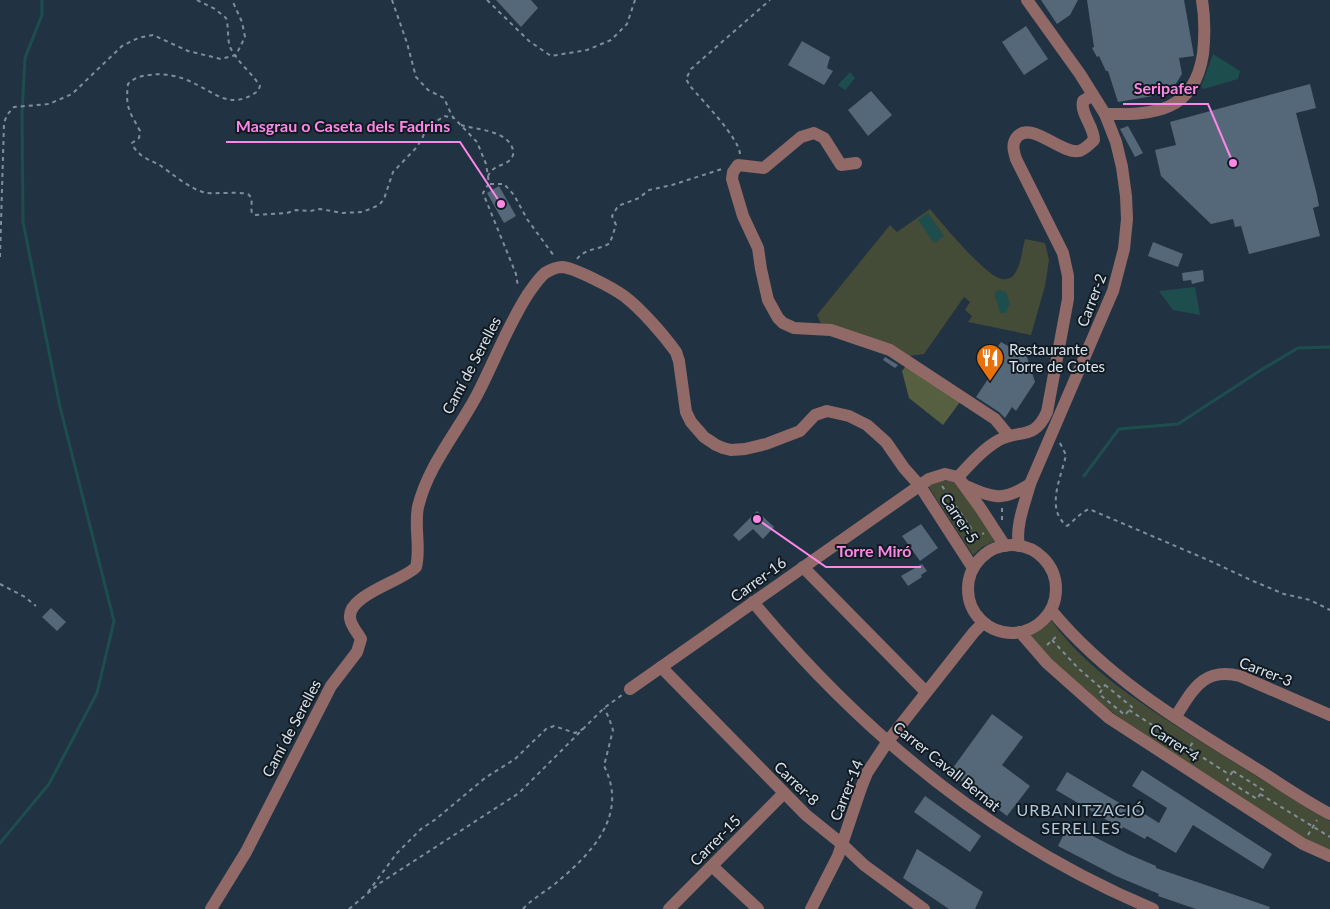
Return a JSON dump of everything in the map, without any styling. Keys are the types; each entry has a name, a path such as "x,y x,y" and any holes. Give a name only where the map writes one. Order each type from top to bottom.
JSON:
{"street":[{"name":"Carrer-2","path":"1019,546 1021,516 1030,484 1107,307 1124,249 1127,219 1122,167 1116,142 1104,114 1080,74 1027,0"},
{"path":"1104,114 1127,114 1159,110 1178,101 1188,92 1196,78 1202,58 1205,24 1202,0"},
{"path":"961,481 990,446 1009,436 1032,431 1047,412 1067,309 1069,286 1064,253 1016,159 1013,143 1020,134 1029,133 1043,137 1072,151 1080,151 1094,140 1092,129 1081,107 1082,101 1093,95"},
{"path":"856,163 841,165 824,138 814,133 801,137 764,168 738,165 733,172 732,179 743,216 758,248 768,300 778,318 783,323 794,328 831,330 890,350 995,419 1009,436"},
{"path":"566,268 624,296 673,347 679,361 686,412 704,437 716,445 736,450 766,444 800,431 819,413 832,412 861,421 879,435 920,486"},
{"name":"Camí de Serelles","path":"210,909 246,852 331,686 357,652 361,639 352,625 350,618 352,609 368,594 391,580 406,576 416,567 418,556 418,509 427,481 456,428 476,397 520,308 542,276 552,269 566,268"},
{"path":"935,476 945,474 991,496 1005,496 1019,491 1030,484"},
{"name":"Carrer-16","path":"630,689 935,476"},
{"name":"Carrer-5","path":"961,481 1005,546"},
{"name":"Carrer-5","path":"920,486 973,568"},
{"path":"1005,546 1019,546 1032,550 1043,558 1051,570 1055,583 1055,596 1051,610 1038,625 1009,634 995,630 983,623 974,612 968,598 968,582 973,568 981,558 992,550 1005,546"},
{"path":"803,567 926,692"},
{"name":"Carrer Cavall Bernat","path":"754,602 800,655 842,698 888,741 958,799 998,827 1086,879 1153,909"},
{"name":"Carrer-4","path":"1051,610 1066,627 1124,682 1326,812"},
{"name":"Carrer-14","path":"811,909 838,856 867,774 888,741 983,623"},
{"name":"Carrer-4","path":"1020,632 1068,683 1109,718 1303,844 1330,856"},
{"name":"Carrer-8","path":"661,667 818,826 842,844 864,866 924,909"},
{"name":"Carrer-3","path":"1176,716 1196,686 1209,677 1226,673 1240,676 1330,715"},
{"name":"Carrer-15","path":"669,909 784,793"},
{"path":"712,866 758,909"}],"path":[{"path":"196,0 215,9 226,18 231,48 245,69 260,86 258,91 243,100 226,100 186,80 165,74 144,75 128,84 130,116 140,131 138,138 132,145 148,160 180,180 205,192 245,193 249,195 252,203 250,208 255,215 320,209 342,213 362,212 379,205 384,199 393,172 419,143 426,128 444,116 454,118"},
{"path":"0,257 4,123 7,115 15,106 49,104 72,94 122,46 138,38 152,35 188,51 221,59 236,54 245,37 242,22 232,0"},
{"path":"392,0 407,43 416,77 428,90 444,98 454,118 477,142 486,164 489,184 483,193 516,274 520,308"},
{"path":"487,0 530,41 551,56 587,50 611,40 627,24 635,0"},
{"path":"489,184 504,184 514,195 527,219 566,268 581,254 610,243 616,225 612,216 618,206 639,198 649,190 738,165 740,152 738,145 690,86 686,78 691,69 770,0"},
{"path":"461,125 496,134 506,138 511,144 514,152 513,157 491,170 488,176"},
{"path":"1052,434 1062,446 1066,456 1056,494 1055,508 1059,520 1066,526 1082,512 1089,509 1284,594 1310,600 1330,610"},
{"path":"935,476 977,537"},
{"path":"0,584 25,597 36,606"},
{"path":"1038,653 1066,627"},
{"path":"1052,640 1078,668 1102,689"},
{"path":"1105,686 1132,707 1129,710 1125,715 1099,694 1102,689 1105,686"},
{"path":"350,909 380,883 519,793 604,708 630,689"},
{"path":"523,909 532,899 555,884 577,864 608,825 613,808 610,778 604,766 613,730 610,718 604,708"},
{"path":"1129,710 1230,775"},
{"path":"363,897 397,853 421,829 436,819 485,778 515,759 546,729 554,726 575,733 585,728"},
{"path":"1179,764 1199,732"},
{"path":"1233,771 1263,790 1260,794 1257,799 1227,780 1233,771"},
{"path":"1260,794 1330,837"},
{"path":"1303,844 1313,827 1326,812"}],"shaded area":[{"path":"1213,54 1240,71 1238,79 1204,89 1201,87"},
{"path":"850,72 855,78 845,90 838,85"},
{"path":"930,209 975,260 995,276 1002,279 1013,276 1016,272 1025,239 1045,243 1049,260 1045,286 1031,335 968,322 972,316 965,310 970,302 964,297 924,354 909,356 821,324 817,315 890,225 897,232"},
{"path":"928,213 944,236 934,243 918,220"},
{"path":"1195,287 1200,315 1173,310 1159,291"},
{"path":"1000,290 1006,292 1010,303 1006,313 1000,313 995,298 995,292"},
{"path":"906,366 960,402 943,425 909,398 902,371"},
{"path":"934,481 955,481 995,541 982,547 973,555 928,486"},
{"path":"1051,620 1082,655 1117,686 1195,738 1330,821 1330,850 1304,841 1165,752 1071,681 1028,636 1037,632"}],"building":[{"path":"496,0 531,0 538,8 521,27"},
{"path":"1041,0 1078,0 1070,15 1057,24"},
{"path":"1087,0 1184,0 1194,56 1179,58 1182,74 1170,93 1118,102 1108,71 1106,71 1099,56 1097,57 1092,48 1094,47"},
{"path":"1026,26 1048,59 1024,75 1002,42"},
{"path":"802,41 830,57 827,68 833,71 824,85 788,65"},
{"path":"1310,84 1316,108 1296,113 1317,195 1319,206 1313,208 1320,236 1249,254 1241,226 1235,227 1233,219 1211,224 1161,176 1155,150 1176,145 1170,122"},
{"path":"871,91 892,115 868,136 848,110"},
{"path":"1128,126 1143,153 1135,157 1120,129"},
{"path":"499,186 516,216 504,223 487,193"},
{"path":"1153,242 1183,254 1178,267 1148,256"},
{"path":"1203,270 1204,281 1192,284 1191,280 1183,281 1182,273"},
{"path":"1001,342 1027,357 1035,382 1016,411 1012,407 1005,418 976,397 990,376 984,372 989,364 982,359 991,346 996,349"},
{"path":"885,357 898,365 895,368 883,360"},
{"path":"757,511 774,527 763,539 753,529 739,541 733,535"},
{"path":"921,524 938,548 920,561 902,536"},
{"path":"922,564 927,571 921,575 922,577 908,586 901,576"},
{"path":"51,608 66,622 57,631 42,617"},
{"path":"992,714 1023,737 1002,765 1030,786 1007,816 950,772"},
{"path":"1142,770 1272,854 1263,869 1193,825 1176,853 1147,836 1145,839 1123,827 1122,829 1056,790 1067,772 1133,811 1135,808 1159,823 1167,808 1132,786"},
{"path":"925,796 981,836 970,852 914,812"},
{"path":"1069,824 1156,866 1156,868 1270,907 1269,909 1196,909 1158,896 1159,894 1116,876 1058,846"},
{"path":"917,849 983,892 975,909 949,909 903,878"}],"waterway":[{"path":"0,843 49,784 97,693 114,621 60,407 23,222 22,113 25,58 42,15 42,0"},
{"path":"1084,476 1119,429 1178,424 1298,348 1330,347"}],"place":[{"name":"Seripafer","path":"1233,163"},
{"name":"Masgrau o Caseta dels Fadrins","path":"501,204"},
{"name":"Restaurante Torre de Cotes","path":"990,382"},
{"name":"Torre Miró","path":"757,519"}],"district":[{"name":"URBANITZACIÓ SERELLES","path":"1081,818"}]}
